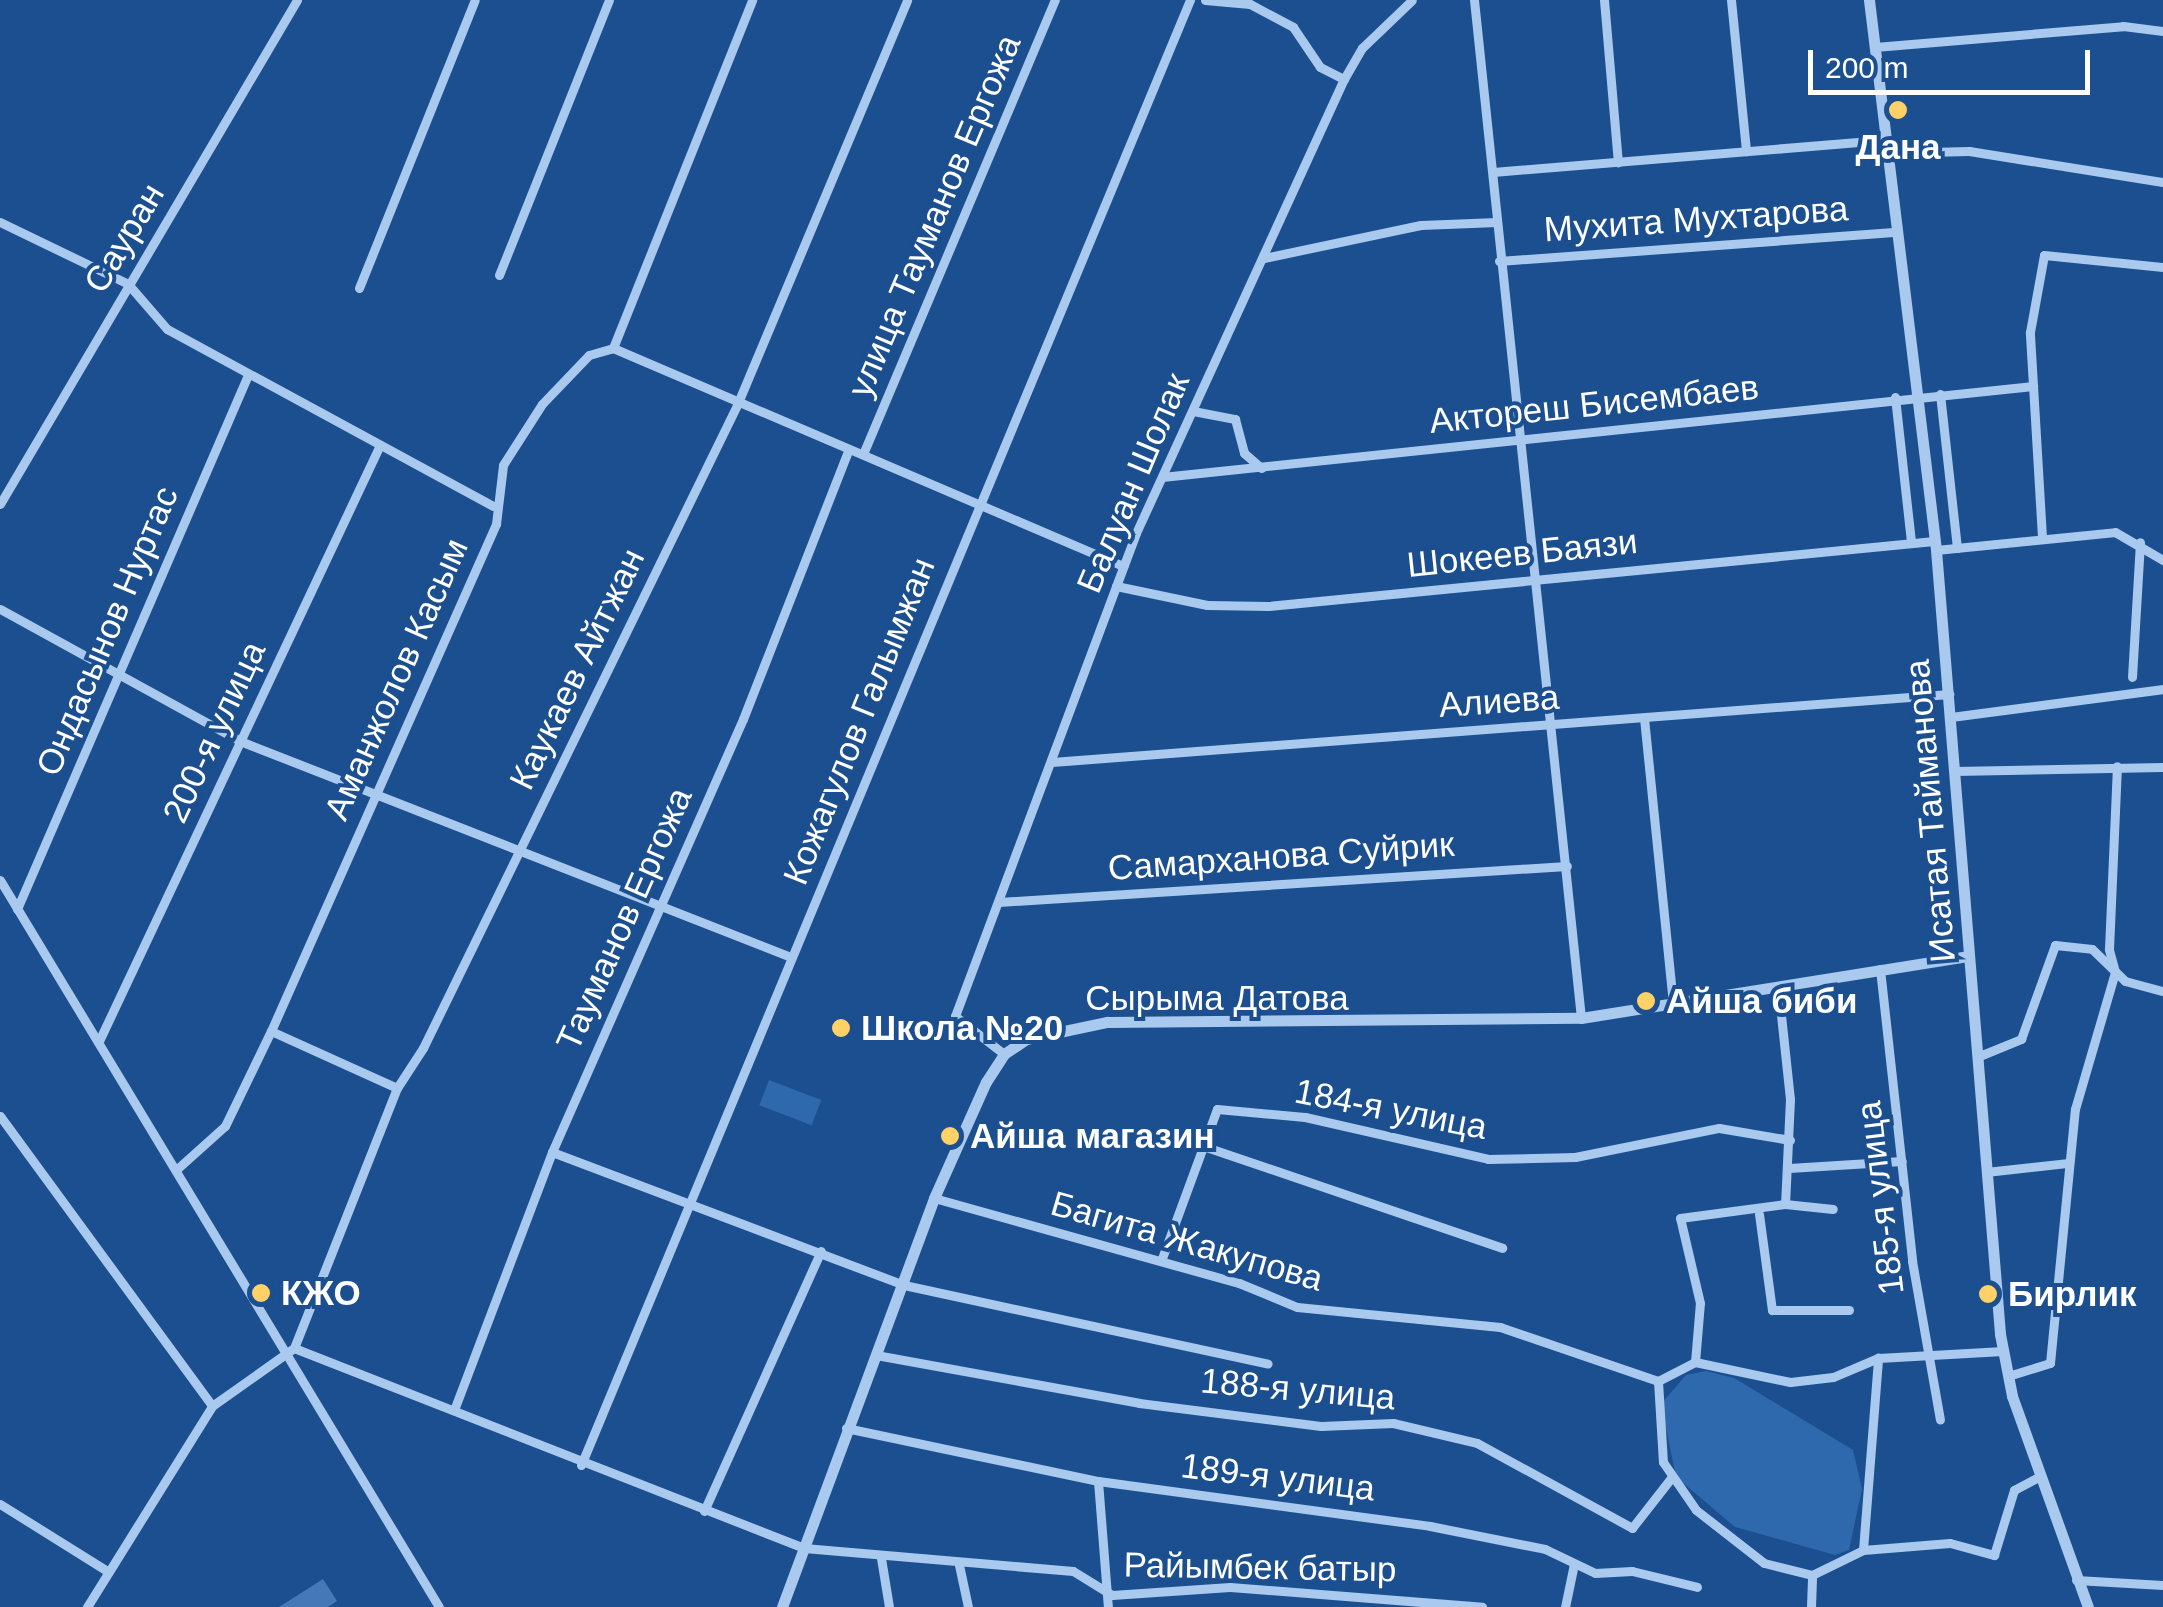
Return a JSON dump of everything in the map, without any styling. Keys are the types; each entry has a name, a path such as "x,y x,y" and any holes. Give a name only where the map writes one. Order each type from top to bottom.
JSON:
{"street":[{"name":"Сауран","path":"0,504 297,0"},
{"path":"359,288 475,0"},
{"path":"499,276 609,0"},
{"path":"752,0 613,348 737,405 863,454 1123,566"},
{"path":"890,0 905,4"},
{"name":"улица Тауманов Ергожа","path":"863,454 1055,0"},
{"name":"Кожагулов Галымжан","path":"581,1465 1190,0"},
{"path":"1205,0 1250,4 1281,20 1320,68 1344,79"},
{"name":"Балуан Шолак","path":"1004,1054 955,1016 1123,566 1344,79 1362,48 1412,0"},
{"path":"1474,0 1499,261 1540,579 1581,1018"},
{"path":"1604,0 1618,162"},
{"path":"1731,0 1746,151"},
{"name":"Исатая Тайманова","path":"1868,0 1920,395 2004,1351 2008,1376 2040,1476 2088,1607"},
{"name":"Каукаев Айтжан","path":"290,1350 396,1088 517,855 737,405 905,4"},
{"path":"1875,47 2122,26 2163,31"},
{"path":"1492,172 1746,151 1887,146 1969,152 2163,182"},
{"path":"0,222 128,284 167,328 493,506"},
{"path":"1264,258 1421,224 1496,222"},
{"name":"Мухита Мухтарова","path":"1499,261 1897,232"},
{"path":"2042,537 2030,332 2044,255 2163,267"},
{"name":"Аманжолов Касым","path":"177,1169 226,1126 496,524 493,506 522,429 590,355 613,348"},
{"name":"Ондасынов Нуртас","path":"17,909 248,375"},
{"name":"Актореш Бисембаев","path":"1162,477 2033,386"},
{"path":"1940,394 1957,548"},
{"path":"1895,398 1911,542"},
{"path":"1193,410 1235,419 1244,453 1260,468"},
{"name":"200-я улица","path":"99,1042 380,445"},
{"name":"Тауманов Ергожа","path":"454,1410 552,1152 656,906 743,720 848,451"},
{"name":"Шокеев Баязи","path":"1116,586 1191,603 1268,606 1911,542 1957,548 2115,532 2140,542"},
{"path":"2140,542 2163,560"},
{"path":"2132,677 2140,542"},
{"path":"0,609 240,741 517,855 791,958"},
{"path":"1951,716 2163,690"},
{"name":"Алиева","path":"1052,762 1949,694"},
{"path":"1644,718 1672,1005"},
{"path":"2008,1376 2050,1363 2070,1212 2067,1163 2114,972 2116,766"},
{"path":"1955,771 2163,766"},
{"name":"Самарханова Суйрик","path":"999,902 1567,866"},
{"path":"0,880 290,1350 440,1607"},
{"path":"1977,1056 2021,1039 2055,946 2092,949 2114,972 2163,991"},
{"name":"Сырыма Датова","path":"1004,1054 1049,1030 1107,1022 1581,1018 1969,956"},
{"name":"185-я улица","path":"1880,969 1902,1161 1940,1420"},
{"path":"1778,986 1790,1140 1785,1204"},
{"path":"270,1030 396,1088"},
{"path":"782,1607 934,1198 1004,1054"},
{"name":"184-я улица","path":"1206,1147 1217,1109 1305,1116 1488,1159 1575,1156 1720,1128 1790,1140"},
{"path":"0,1116 212,1406"},
{"path":"1161,1261 1206,1147 1502,1248"},
{"name":"188-я улица","path":"552,1152 904,1285 1268,1364"},
{"path":"1789,1168 1902,1161"},
{"path":"1986,1172 2067,1163"},
{"name":"Багита Жакупова","path":"934,1198 1161,1261 1297,1307 1500,1327 1658,1381"},
{"path":"1695,1362 1700,1303 1680,1218 1759,1214 1785,1204 1832,1210"},
{"path":"1759,1214 1772,1310 1849,1310"},
{"path":"704,1511 821,1251"},
{"path":"87,1607 212,1406 290,1350"},
{"name":"Райымбек батыр","path":"290,1350 804,1548 959,1565 1073,1570 1123,1596 1230,1587 1482,1607"},
{"path":"2004,1351 1878,1358 1833,1376 1790,1382 1695,1362 1658,1381 1663,1462 1696,1510 1764,1563 1812,1576 1863,1550 1950,1543 1994,1555 2014,1490 2040,1476"},
{"name":"188-я улица","path":"876,1355 1138,1402 1321,1426 1393,1423 1476,1444 1632,1528 1671,1478"},
{"path":"1863,1550 1878,1358"},
{"name":"189-я улица","path":"846,1428 1098,1481 1430,1526 1546,1549 1574,1564 1698,1586"},
{"path":"1098,1481 1102,1587 1108,1607"},
{"path":"0,1504 109,1572"},
{"path":"881,1558 888,1607"},
{"path":"1565,1607 1574,1564"},
{"path":"959,1565 968,1607"},
{"path":"1811,1607 1812,1576"},
{"path":"2076,1580 2163,1584"}],"shaded area":[{"path":"769,1080 821,1100 812,1125 759,1105"},
{"path":"1706,1371 1734,1378 1853,1450 1862,1489 1849,1550 1835,1555 1735,1527 1676,1477 1661,1404 1686,1375"}],"building":[{"path":"323,1579 337,1601 328,1607 279,1607"}],"place":[{"name":"Дана","path":"1898,110"},
{"name":"Айша биби","path":"1646,1001"},
{"name":"Школа №20","path":"841,1028"},
{"name":"Айша магазин","path":"950,1136"},
{"name":"КЖО","path":"261,1293"},
{"name":"Бирлик","path":"1988,1294"}]}
